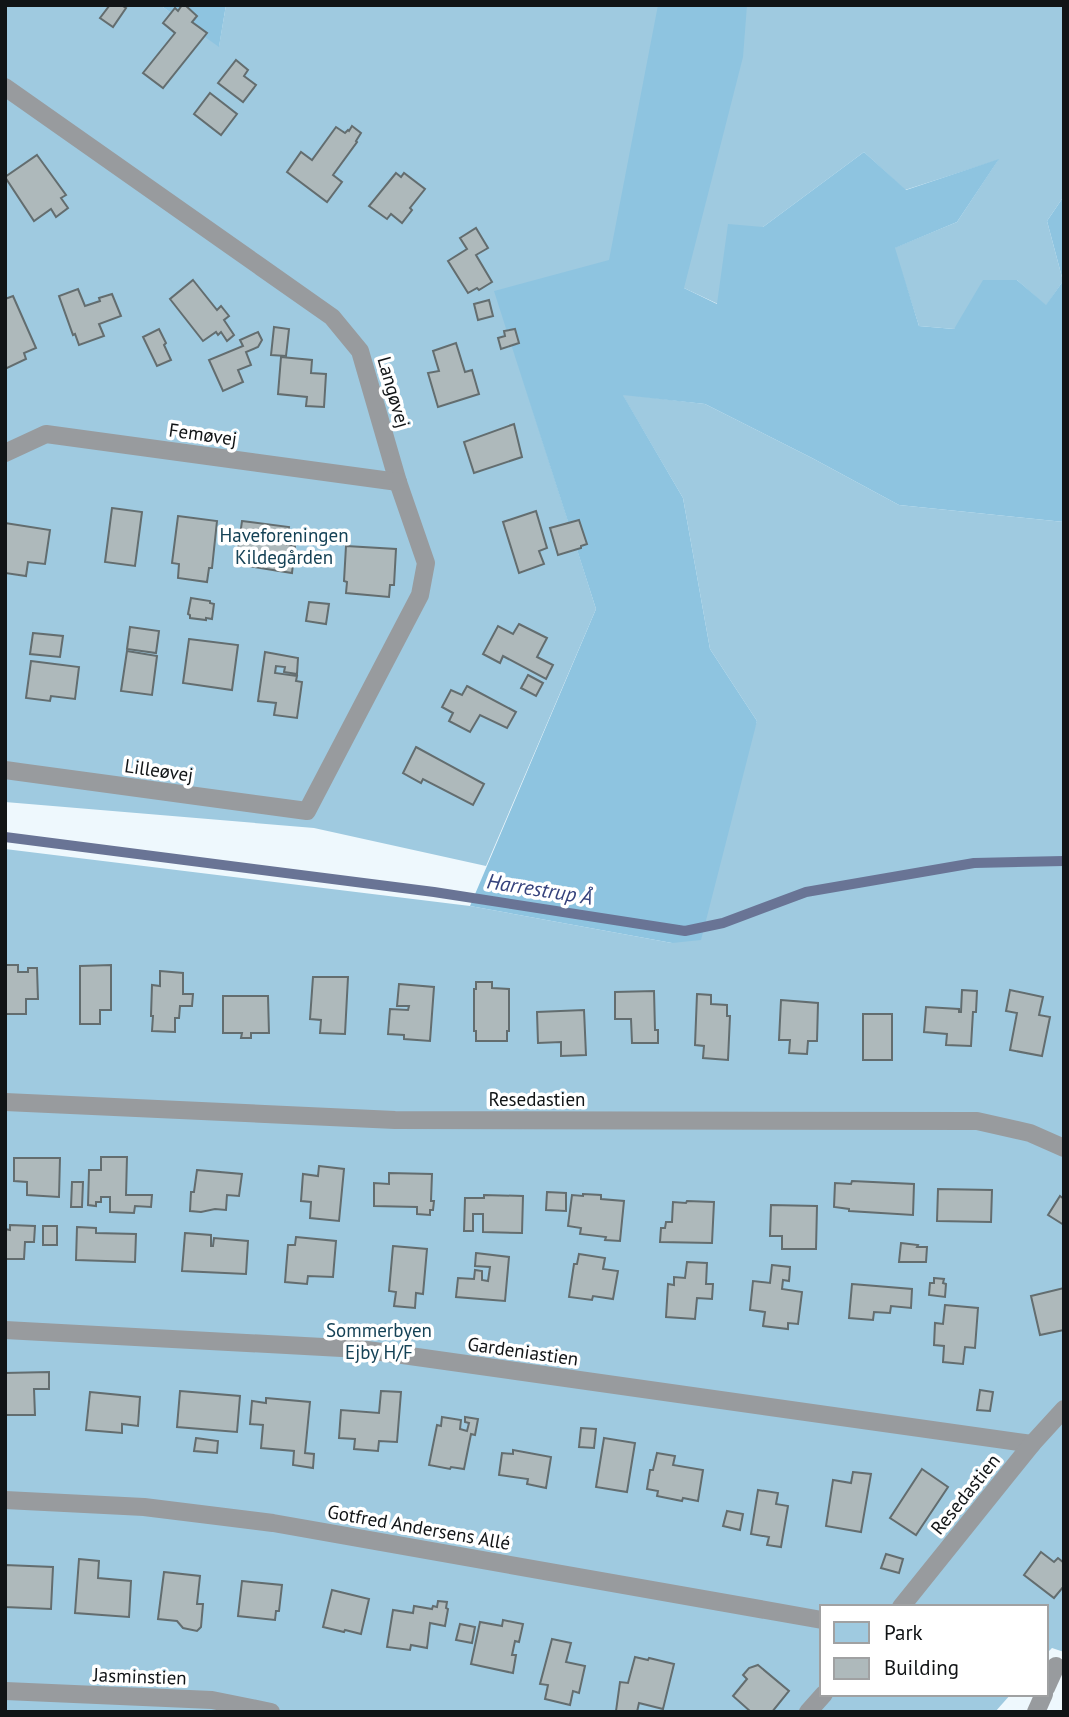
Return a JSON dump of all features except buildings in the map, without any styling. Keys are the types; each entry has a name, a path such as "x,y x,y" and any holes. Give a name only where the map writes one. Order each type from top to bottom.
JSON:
{"lane":[{"name":"Langøvej","path":"5,87 332,317 360,351 398,482 426,563 419,595 307,811"},
{"name":"Femøvej","path":"5,453 46,434 398,482"},
{"name":"Lilleøvej","path":"5,770 307,811"},
{"name":"Resedastien","path":"5,1102 396,1120 977,1121 1030,1133 1064,1148"},
{"name":"Gardeniastien","path":"5,1330 360,1349 1032,1444"},
{"name":"Resedastien","path":"903,1605 1032,1444 1064,1409"},
{"name":"Gotfred Andersens Allé","path":"5,1500 144,1507 273,1522 820,1620"},
{"path":"1048,1683 1055,1666"},
{"name":"Jasminstien","path":"5,1691 212,1700 271,1712"},
{"path":"808,1712 822,1696"},
{"path":"1036,1712 1043,1696"}],"green space":[{"name":"Haveforeningen Kildegården","path":"5,5 160,5 219,46 226,5 1064,5 1064,196 1047,221 1063,281 1046,306 1017,280 954,329 919,326 894,248 957,222 998,160 905,190 864,152 763,227 718,304 684,288 495,291 596,609 486,866 314,828 5,802"},
{"name":"Sommerbyen Ejby H/F","path":"622,394 705,404 899,505 1064,522 1064,1652 1052,1648 1048,1652 1048,1605 820,1605 820,1696 1009,1696 995,1712 5,1712 5,849 470,906 672,943 757,721 710,649 683,498"}],"shaded area":[{"path":"160,5 226,5 219,47"},
{"path":"658,5 747,5 743,57 684,288 717,304 728,224 763,227 864,152 906,190 999,159 957,222 895,248 919,326 954,329 983,280 1017,280 1046,305 1063,281 1047,221 1064,196 1064,522 899,505 705,404 623,395 683,498 710,649 757,721 701,940 672,943 470,906 596,609 494,291 609,260"}],"waterway":[{"name":"Harrestrup Å","path":"5,837 434,892 685,931 723,923 806,892 974,863 1064,861"}]}
